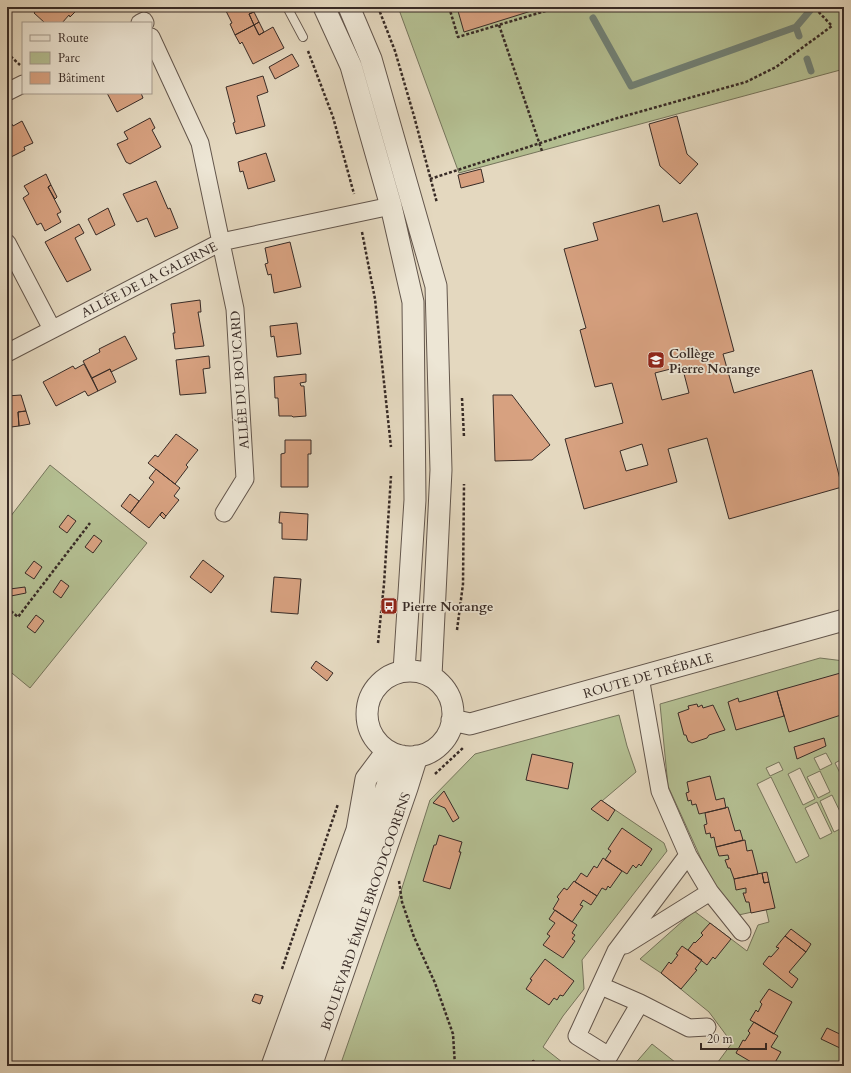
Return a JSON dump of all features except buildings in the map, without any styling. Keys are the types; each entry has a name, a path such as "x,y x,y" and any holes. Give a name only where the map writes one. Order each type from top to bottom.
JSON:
{"street":[{"path":"324,7 351,66 391,206 412,302 415,500 404,671"},
{"path":"348,7 371,59 436,286 441,470 431,676"},
{"name":"ALLÉE DU BOUCARD","path":"152,39 200,143 234,309 245,479 224,513"},
{"path":"7,92 22,84"},
{"name":"ALLÉE DE LA GALERNE","path":"7,353 221,242 391,206"},
{"path":"7,243 52,329"},
{"name":"ROUTE DE TRÉBALE","path":"452,720 470,724 844,620"},
{"path":"272,1066 357,830 366,779 402,754 430,752 443,741 451,728 453,711 449,697 441,684 431,676 415,671 404,671 388,676 373,690 367,707 368,725 374,738 402,754"},
{"path":"640,677 660,791 688,855 710,892 742,932"},
{"path":"289,1066 388,783 402,754"},
{"name":"BOULEVARD ÉMILE BROODCOORENS","path":"311,1066 407,788 402,754"},
{"path":"640,1003 609,1056 577,1036 601,986 616,950 688,855"},
{"path":"616,950 710,892"},
{"path":"601,986 640,1003 689,1028 707,1027"}],"lane":[{"path":"287,7 303,37"}],"path":[{"path":"450,7 458,37 559,7"},
{"path":"430,179 614,119 746,82 776,67 832,26 814,7"},
{"path":"500,24 538,143 542,151"},
{"path":"303,37 334,117 360,213 364,242 376,299 392,452"},
{"path":"7,53 22,67"},
{"path":"378,643 392,474"},
{"path":"7,608 18,617 90,523"},
{"path":"280,976 338,803"},
{"path":"399,878 402,902 414,937 435,983 454,1034 455,1066"}],"green space":[{"path":"398,7 844,7 844,69 459,173"},
{"path":"50,465 147,543 30,688 7,669 7,521"},
{"path":"820,658 844,661 844,758 835,763 844,781 844,820 832,795 820,801 834,832 844,827 844,1066 715,1066 732,1043 709,1012 661,973 640,959 694,911 747,951 758,925 769,922 766,909 734,916 713,885 668,786 660,704","holes":["826,753 832,764 820,770 814,758","779,762 783,770 770,776 766,768","800,768 815,799 803,805 788,774","820,771 830,792 818,798 807,777","771,777 809,856 796,863 757,784","817,802 832,833 820,839 805,808"]},
{"path":"619,715 636,772 602,801 664,843 667,851 582,960 584,989 563,1016 543,1047 567,1066 340,1066 402,888 430,800 475,754"},
{"path":"652,1044 680,1066 633,1066"}],"waterway":[{"path":"593,18 631,86 796,27 813,7"},
{"path":"796,27 799,36"},
{"path":"807,59 811,71"}],"place":[{"name":"Collège Pierre Norange","path":"656,360"},
{"name":"Pierre Norange","path":"389,606"}]}
